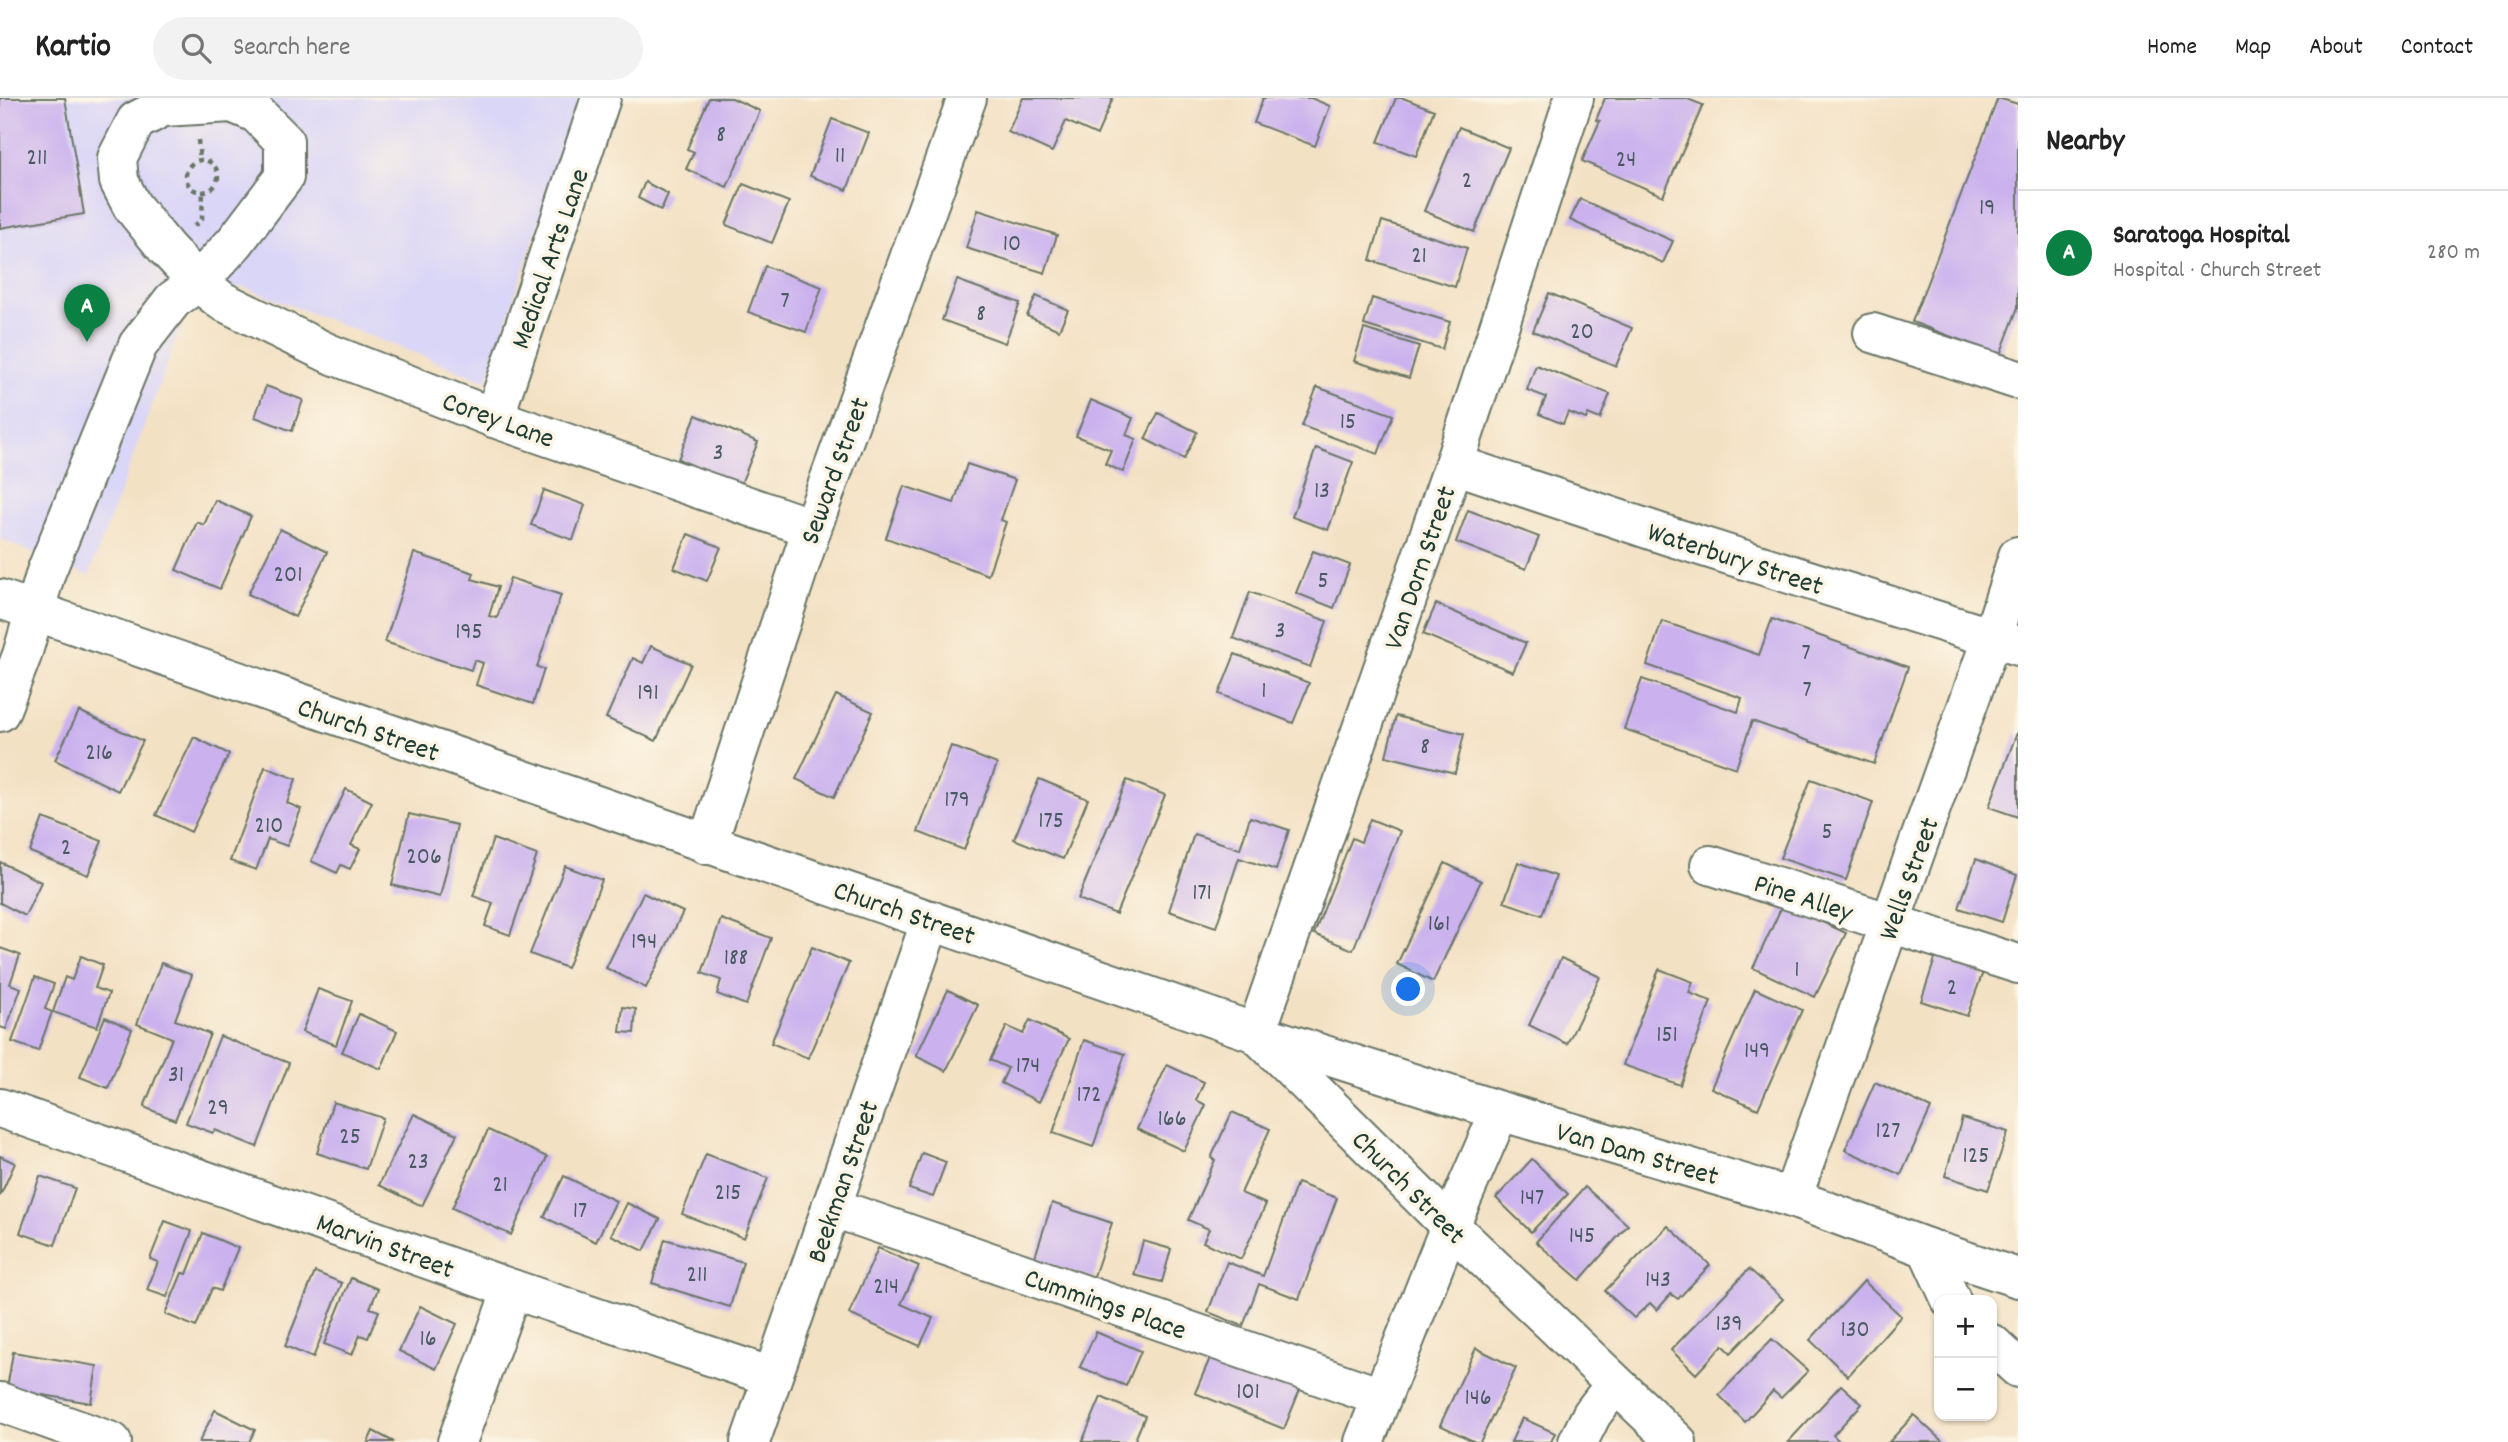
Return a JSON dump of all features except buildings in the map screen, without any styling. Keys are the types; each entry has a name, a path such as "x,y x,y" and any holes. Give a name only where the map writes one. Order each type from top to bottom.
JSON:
{"street":[{"name":"Medical Arts Lane","path":"494,418 601,98"},
{"name":"Seward Street","path":"707,845 812,528 967,98"},
{"name":"Van Dorn Street","path":"1256,1033 1454,464 1570,99"},
{"name":"Corey Lane","path":"198,282 234,242 284,177 284,141 256,113 232,103 163,107 136,121 117,158 119,181 132,206 198,282 222,301 328,353 494,418 812,528"},
{"path":"0,712 22,655 17,605 51,559 138,345 173,300 198,282"},
{"path":"1873,333 2018,380"},
{"name":"Waterbury Street","path":"1454,464 1666,535 2005,642"},
{"name":"Wells Street","path":"1792,1198 1891,924 2005,642 2018,556"},
{"name":"Church Street","path":"17,605 1256,1033 1450,1226 1677,1442"},
{"name":"Pine Alley","path":"1710,865 2018,964"},
{"name":"Beekman Street","path":"750,1442 932,920"},
{"name":"Van Dam Street","path":"1256,1033 1500,1111 1792,1198 2018,1278"},
{"name":"Marvin Street","path":"0,1108 512,1289 772,1377"},
{"path":"1364,1442 1450,1226 1500,1111"},
{"name":"Cummings Place","path":"831,1207 1381,1397"},
{"path":"1927,1248 1949,1295"},
{"path":"457,1442 512,1289"},
{"path":"1997,1349 2018,1368"},
{"path":"1578,1442 1592,1414 1615,1384"},
{"path":"0,1402 112,1442"}],"path":[{"path":"205,160 217,169 216,184 208,191 198,192 192,189 186,180 187,169 195,161 205,160"}],"shaded area":[{"path":"0,98 580,98 487,381 243,287 189,304 89,576 0,539"}],"place":[{"name":"Saratoga Hospital","path":"87,342"}]}
